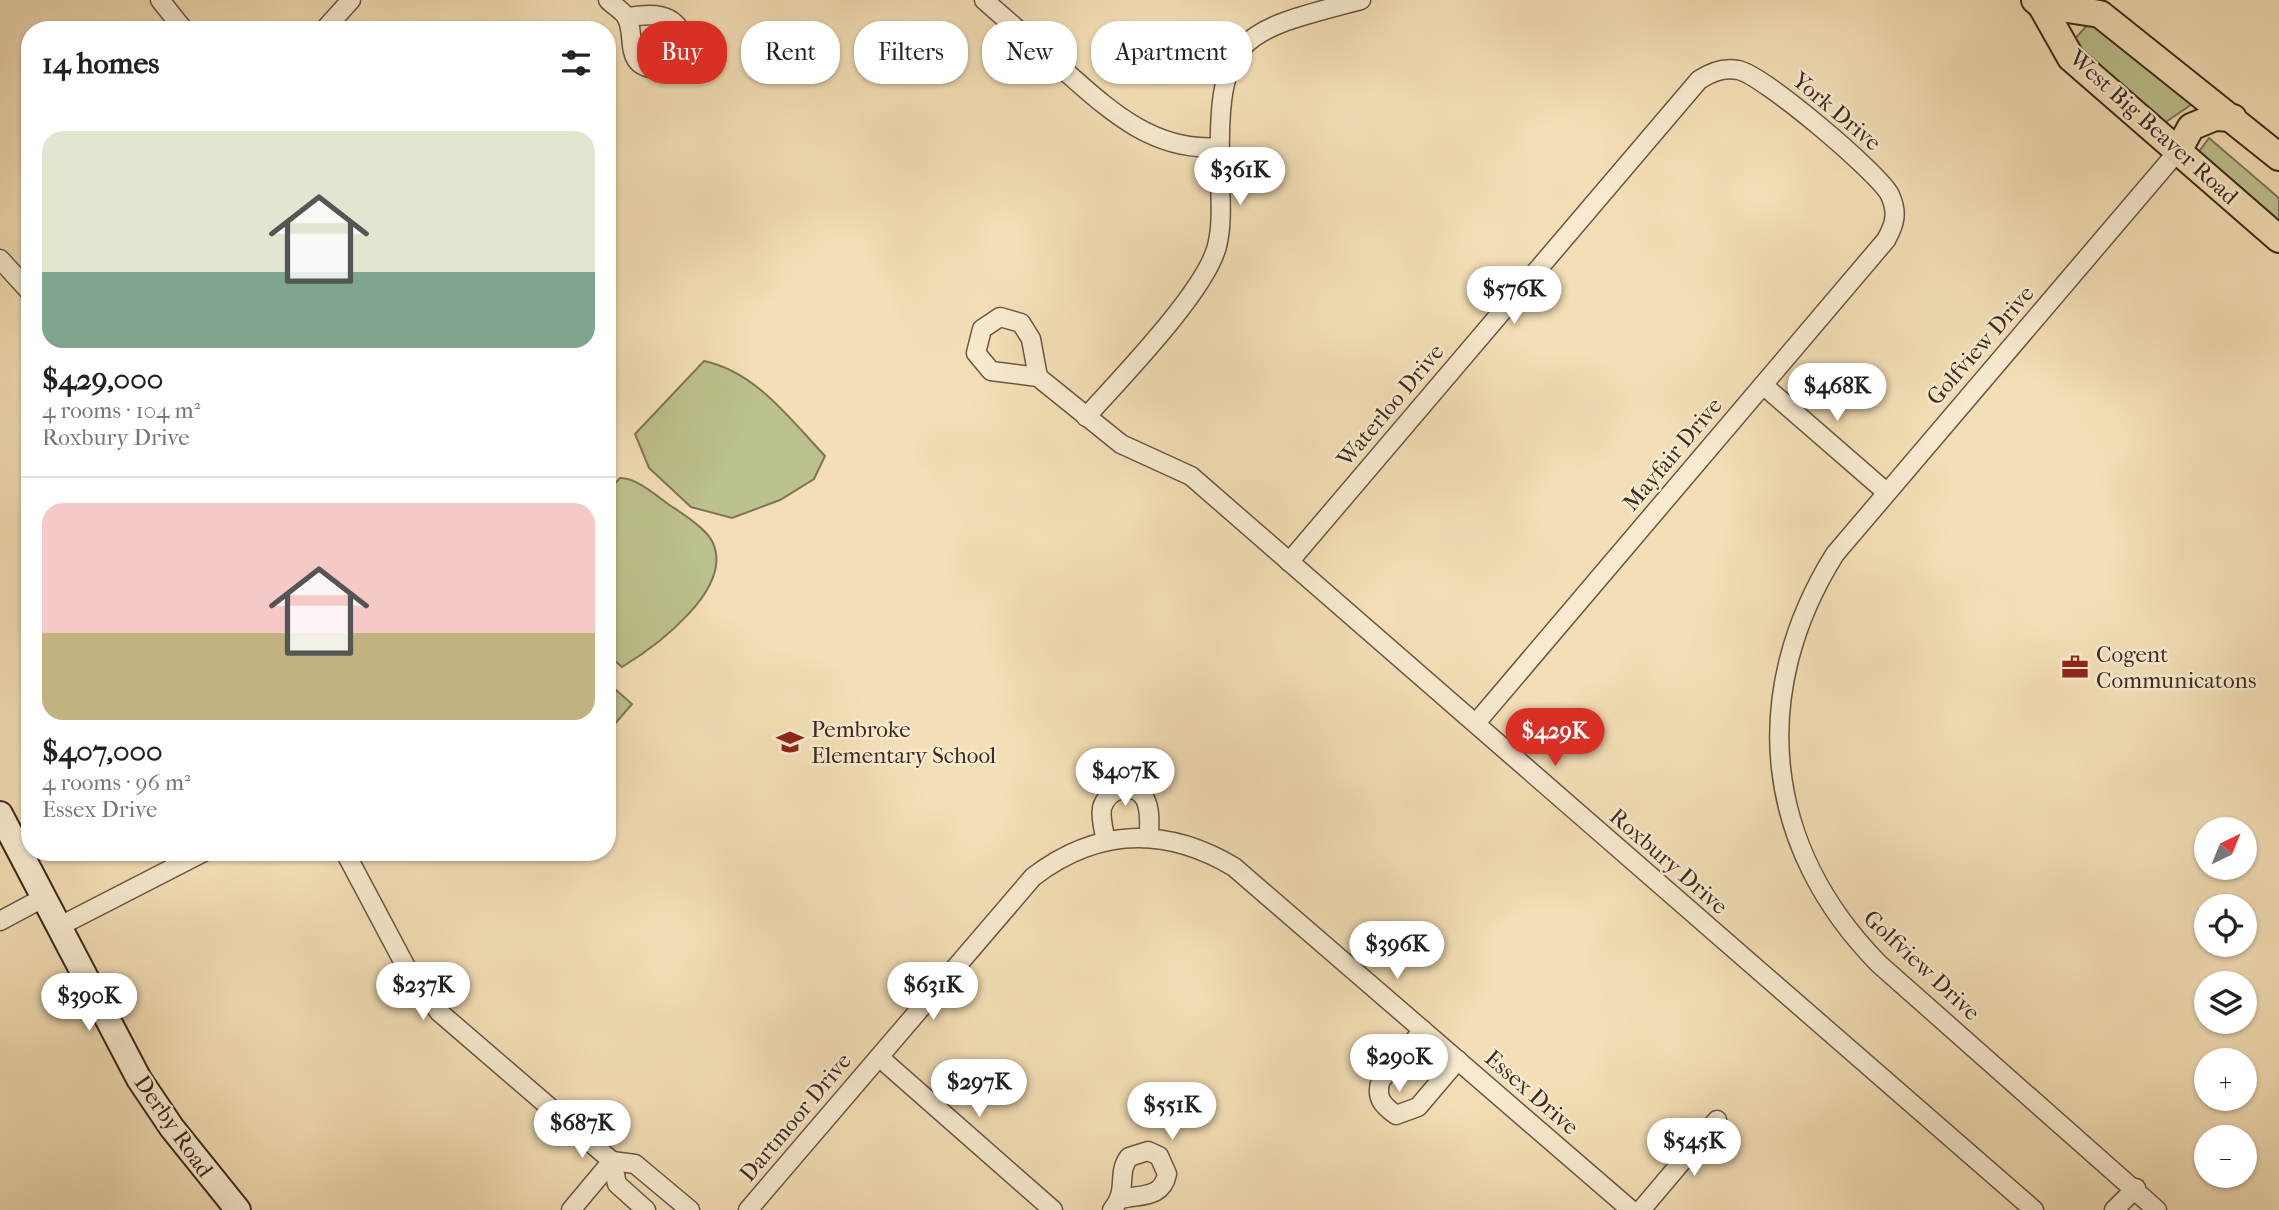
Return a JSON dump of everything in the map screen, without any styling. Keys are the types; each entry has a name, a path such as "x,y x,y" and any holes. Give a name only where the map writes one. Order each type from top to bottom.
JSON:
{"main road":[{"name":"West Big Beaver Road","path":"2038,3 2100,14 2279,157"},
{"name":"West Big Beaver Road","path":"2038,3 2071,58 2279,239"},
{"path":"2178,151 2191,127 2215,117 2233,118"}],"street":[{"path":"160,0 177,21"},
{"path":"332,21 351,0"},
{"path":"607,0 626,17"},
{"path":"984,0 1124,120 1160,139 1199,148 1219,147"},
{"path":"1086,417 1191,295 1208,269 1217,246 1221,221 1221,89 1230,64 1246,43 1261,31 1292,18 1361,0"},
{"name":"York Drive","path":"1728,68 1746,72 1761,80 1874,174 1890,195 1895,213"},
{"name":"Waterloo Drive","path":"1289,562 1699,80 1708,74 1728,68"},
{"name":"Golfview Drive","path":"2157,1210 2136,1188 1860,944 1817,884 1795,832 1780,754 1782,691 1787,661 1800,618 1816,584 1835,554 1885,491 2178,151"},
{"name":"Mayfair Drive","path":"1476,723 1886,240 1893,228 1895,213"},
{"path":"0,259 21,282"},
{"name":"Roxbury Drive","path":"1038,377 1130,449 1191,476 2034,1210"},
{"path":"1763,385 1885,491"},
{"path":"1106,841 1103,804 1111,794 1121,789 1135,790 1144,798 1149,813 1149,837"},
{"name":"Derby Road","path":"0,814 21,855"},
{"name":"Essex Drive","path":"1125,837 1149,837 1209,853 1234,867 1631,1210"},
{"name":"Dartmoor Drive","path":"748,1210 1033,877 1074,852 1125,837"},
{"name":"Derby Road","path":"24,861 139,1079 179,1138 239,1210"},
{"path":"58,927 186,861"},
{"path":"350,861 407,967 432,1004 612,1161 635,1164 690,1210"},
{"path":"0,921 43,898"},
{"path":"1423,1030 1381,1080 1378,1089 1380,1101 1387,1109 1396,1115 1413,1112 1458,1060"},
{"path":"878,1057 1053,1210"},
{"path":"1641,1210 1717,1121"},
{"path":"571,1210 612,1161"},
{"path":"612,1161 617,1184 646,1210"},
{"path":"2115,1210 2136,1188"}],"green space":[{"path":"2090,22 2192,101 2192,104 2163,124 2072,42"},
{"path":"2209,138 2279,198 2279,222 2198,153"},
{"path":"704,361 740,375 756,386 799,427 825,456 814,479 780,500 732,518 691,507 649,468 635,434"},
{"path":"620,478 626,479 647,488 699,526 712,541 716,559 713,578 688,614 671,631 622,667 616,662 616,482"},
{"path":"616,690 632,704 616,723"}],"place":[{"name":"Cogent Communicatons","path":"2075,667"},
{"name":"Pembroke Elementary School","path":"790,742"}]}
